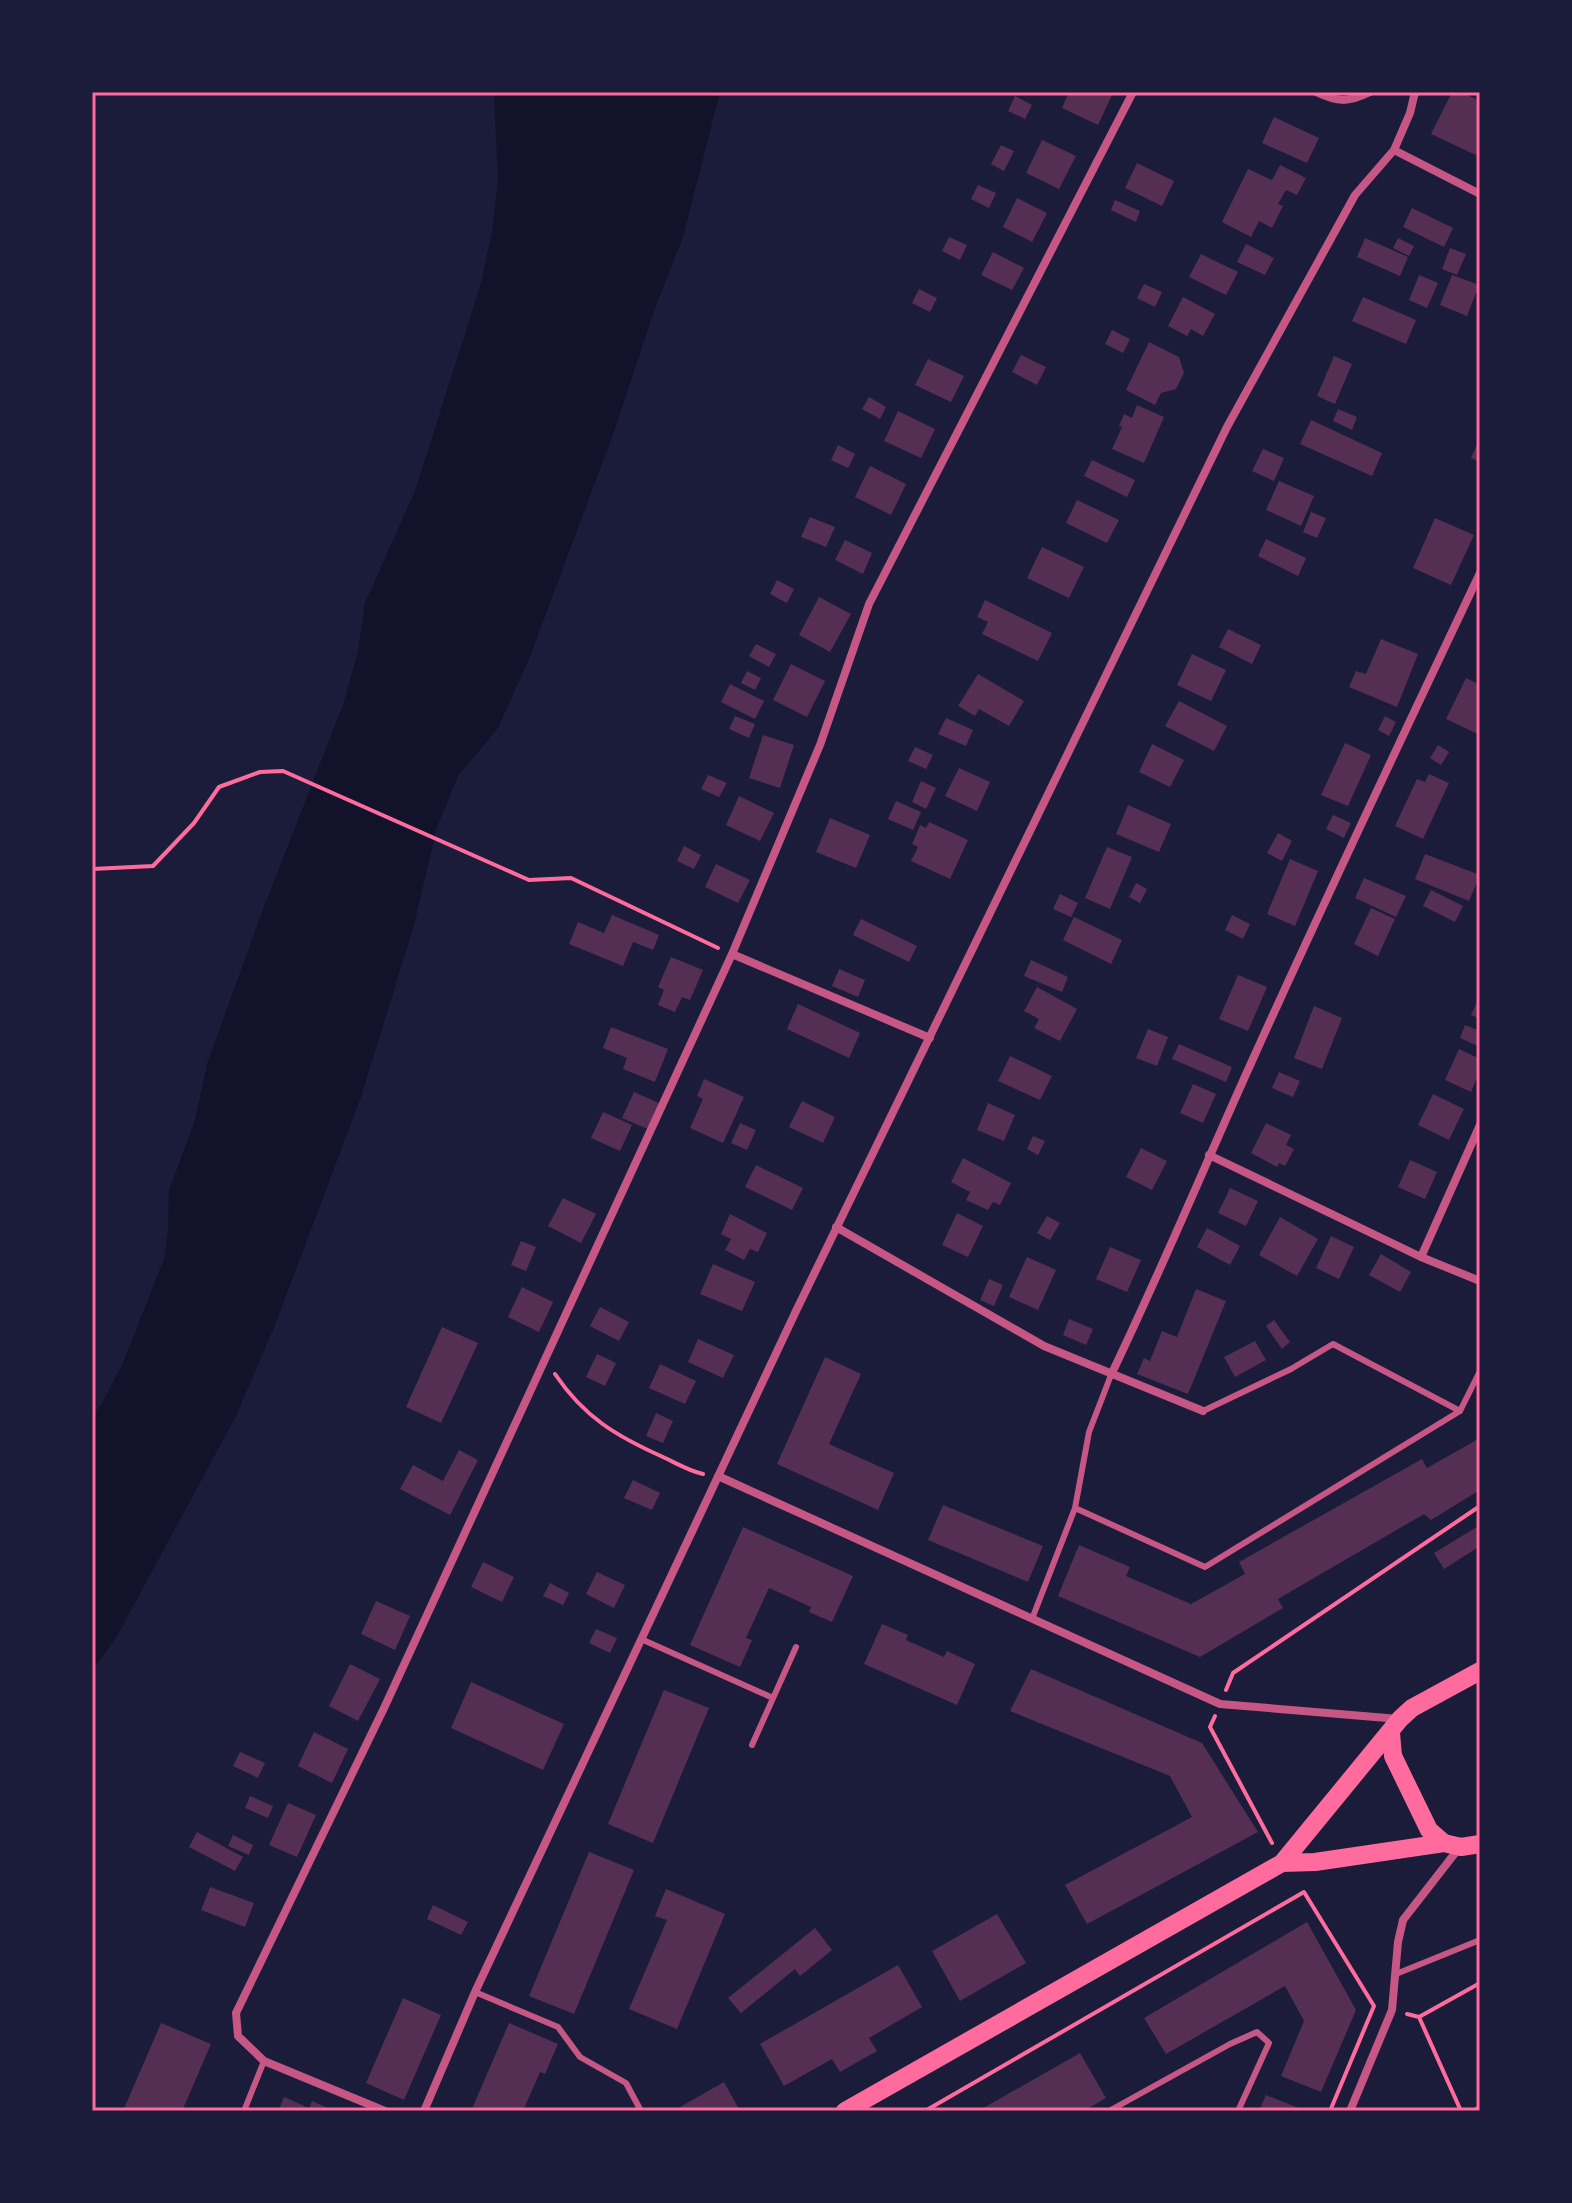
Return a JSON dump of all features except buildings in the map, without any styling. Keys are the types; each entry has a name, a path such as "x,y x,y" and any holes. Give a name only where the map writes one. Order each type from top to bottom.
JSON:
{"main road":[{"path":"845,2111 1282,1863 1412,1708 1480,1671"},
{"path":"1395,1726 1393,1756 1429,1830 1452,1845"},
{"path":"1282,1863 1480,1844"}],"street":[{"path":"385,2111 264,2061 238,2036 236,2013 385,1706 732,954 820,745 869,604 1133,92"},
{"path":"1316,92 1347,102 1370,92"},
{"path":"424,2111 475,1992 836,1227 1227,427 1355,195 1394,150 1410,113 1415,92"},
{"path":"1394,150 1480,194"},
{"path":"1111,1375 1156,1282 1209,1155 1323,904 1480,573"},
{"path":"732,954 930,1038"},
{"path":"1421,1257 1480,1125"},
{"path":"1209,1155 1421,1257 1480,1281"},
{"path":"836,1227 1044,1346 1203,1411"},
{"path":"718,1476 1220,1704 1395,1726"},
{"path":"1350,2111 1392,2010 1403,1920 1452,1845"}],"lane":[{"path":"1203,1411 1291,1369 1333,1344 1460,1411"},
{"path":"1075,1508 1205,1567 1460,1411 1480,1371"},
{"path":"1032,1619 1075,1508 1089,1432 1111,1375"},
{"path":"641,1639 773,1698"},
{"path":"752,1745 796,1647"},
{"path":"1396,1974 1480,1940"},
{"path":"475,1992 558,2027 580,2057 626,2083 641,2111"},
{"path":"1109,2111 1257,2032 1269,2043 1238,2111"},
{"path":"244,2111 264,2061"}],"path":[{"path":"92,869 153,866 194,823 219,787 260,772 283,771 529,880 571,878 732,954"},
{"path":"545,1358 568,1394 599,1424 631,1443 697,1473 718,1476"},
{"path":"1480,1506 1233,1673 1210,1727 1282,1863 1304,1892 1374,2006 1419,2017 1480,1983"},
{"path":"925,2111 1304,1892"},
{"path":"1330,2111 1374,2006"},
{"path":"1419,2017 1461,2111"},
{"path":"1473,2111 1480,2107"}],"shaded area":[{"path":"494,92 720,92 683,237 529,659 498,728 458,776 437,827 414,925 361,1097 275,1325 236,1416 117,1636 92,1671 92,1416 123,1363 164,1259 169,1191 195,1120 207,1064 262,912 343,705 358,651 365,603 415,491 480,287 492,233 498,180"}]}
